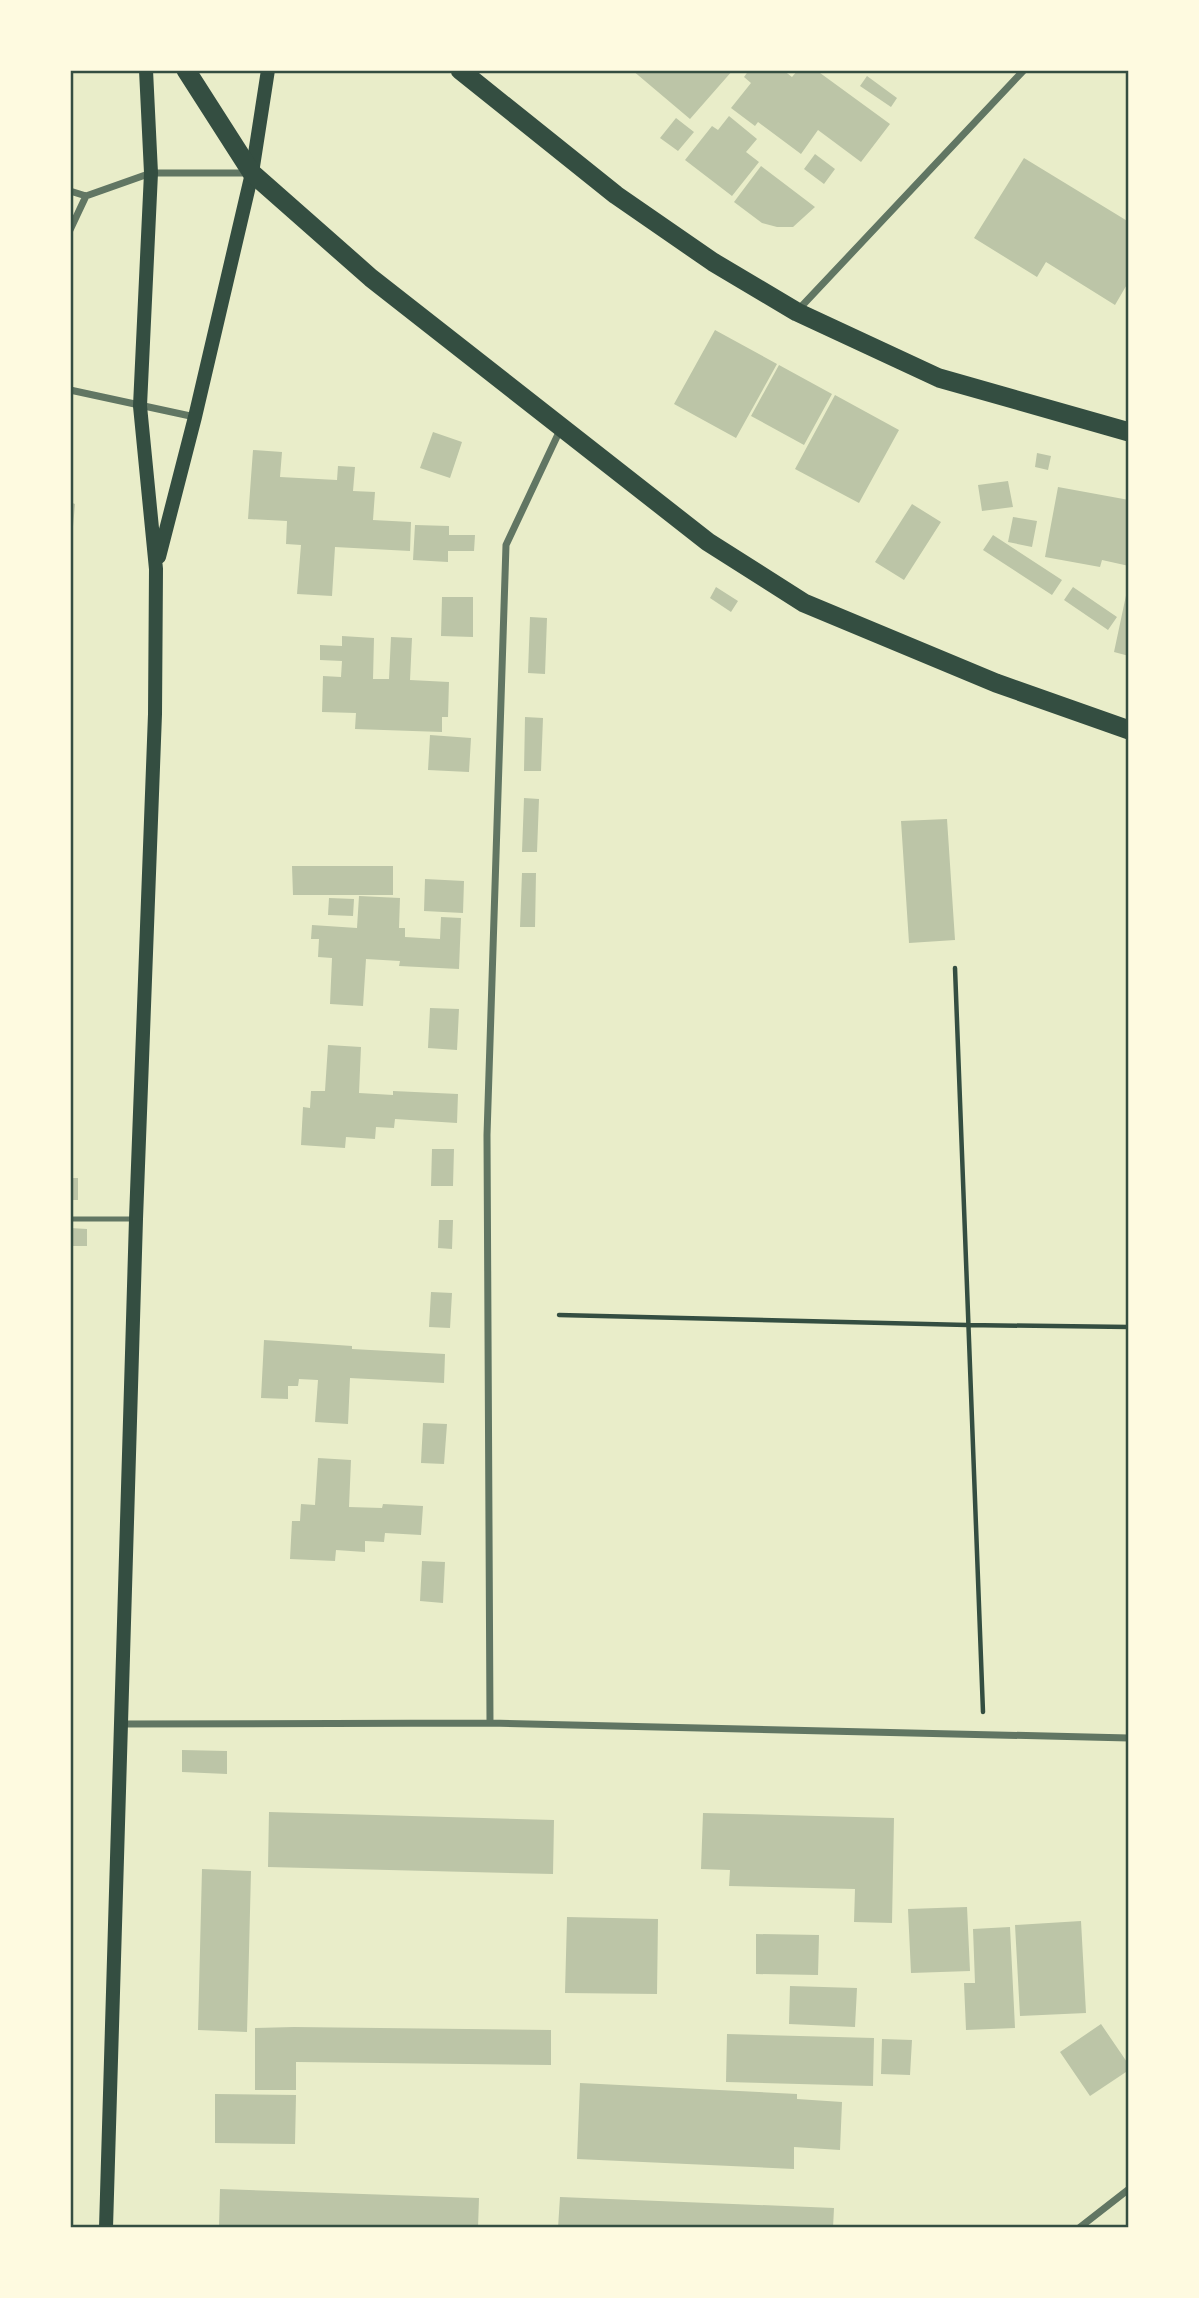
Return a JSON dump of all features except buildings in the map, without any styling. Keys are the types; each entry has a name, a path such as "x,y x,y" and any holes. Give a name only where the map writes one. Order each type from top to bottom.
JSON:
{"highway":[{"path":"186,70 252,173 371,278 708,542 804,603 996,683 1129,730"},
{"path":"460,70 616,195 713,262 797,312 939,378 1129,432"}],"main road":[{"path":"106,2228 136,1219 155,714 156,569 141,406 150,173 146,70"},
{"path":"156,569 252,173 268,70"}],"street":[{"path":"797,312 1024,70"},
{"path":"70,191 86,196 150,173 252,173"},
{"path":"70,230 86,196"},
{"path":"70,390 195,417"},
{"path":"490,1723 487,1135 506,545 562,427"},
{"path":"121,1724 490,1723 1129,1738"},
{"path":"1079,2228 1129,2189"}],"lane":[{"path":"70,1219 136,1219"}],"path":[{"path":"955,968 984,1734"},
{"path":"559,1315 1129,1327"}]}
